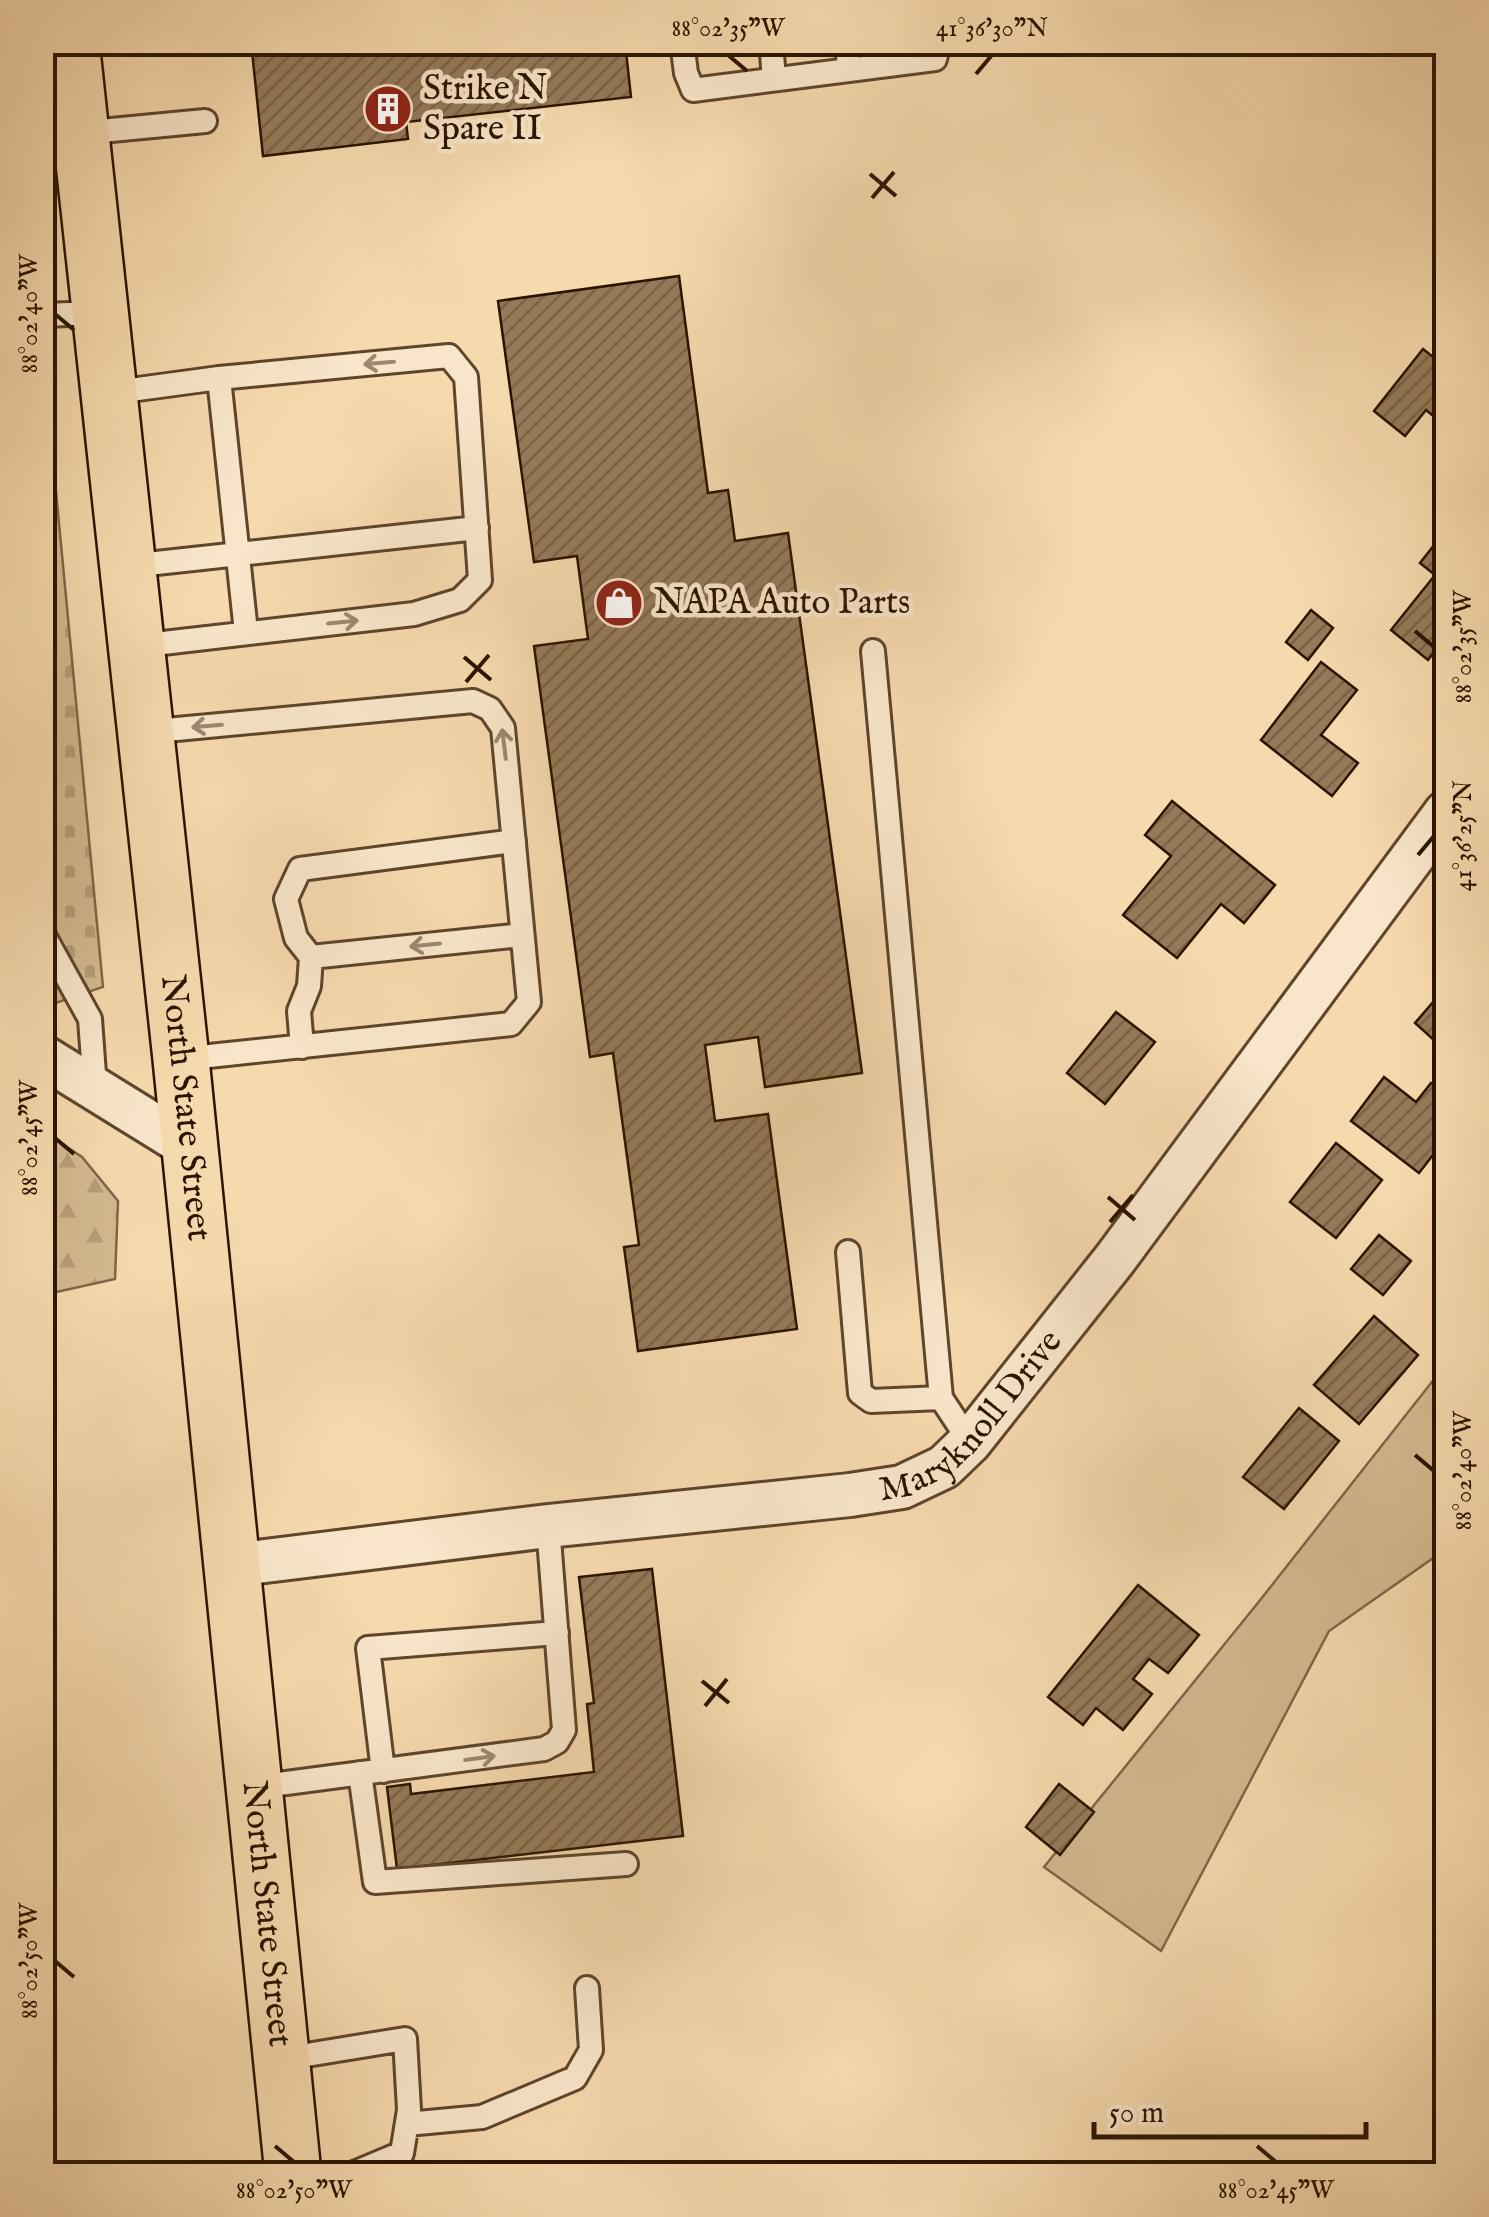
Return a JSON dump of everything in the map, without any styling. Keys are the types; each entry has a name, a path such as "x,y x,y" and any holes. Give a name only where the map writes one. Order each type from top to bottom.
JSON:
{"main road":[{"name":"North State Street","path":"71,42 181,1059 293,2174"}],"street":[{"name":"Maryknoll Drive","path":"233,1565 548,1526 850,1495 902,1487 944,1467 970,1442 1116,1259 1446,812"},
{"path":"42,1056 189,1147"}],"lane":[{"path":"682,42 692,90 934,59 939,42"},
{"path":"771,42 774,78"},
{"path":"846,42 849,69"},
{"path":"80,132 205,121"},
{"path":"42,315 99,312"},
{"path":"108,393 449,356 466,377 480,580 460,600 414,614 137,646"},
{"path":"220,378 246,632"},
{"path":"128,566 477,528"},
{"path":"873,651 941,1398 970,1442"},
{"path":"145,732 472,701 490,709 503,728 528,1002 511,1024 181,1059"},
{"path":"302,1047 299,1011 309,986 311,956 296,938 286,899 300,869 514,841"},
{"path":"42,932 90,1019 94,1088"},
{"path":"311,956 522,934"},
{"path":"848,1252 860,1393 871,1401 941,1398"},
{"path":"256,1787 544,1749 557,1742 564,1730 548,1526"},
{"path":"557,1632 368,1648 375,1882 626,1864"},
{"path":"407,2124 482,2117 576,2078 591,2050 587,1988"},
{"path":"282,2059 405,2039 409,2110 402,2153 352,2174"}],"green space":[{"path":"42,344 103,987 47,1006 42,1003"},
{"path":"43,1131 82,1157 118,1201 115,1279 43,1295"},
{"path":"1446,1364 1446,1549 1329,1631 1161,1951 1044,1867"}],"building":[{"name":"Strike N Spare II","path":"251,42 625,42 631,97 406,122 408,139 263,156"},
{"path":"1426,42 1446,42 1446,59"},
{"path":"679,276 708,493 728,490 735,541 788,533 862,1073 765,1087 758,1037 705,1045 715,1121 768,1114 797,1329 638,1351 624,1247 639,1245 613,1053 590,1057 534,646 588,639 577,556 534,562 498,301"},
{"path":"1423,349 1446,367 1446,382 1436,395 1443,400 1432,415 1426,410 1405,436 1374,411"},
{"path":"1442,535 1446,539 1446,637 1428,660 1391,630 1435,575 1420,563"},
{"path":"1311,610 1333,628 1308,660 1286,642"},
{"path":"1321,662 1357,690 1321,735 1358,763 1332,796 1261,740"},
{"path":"1172,801 1275,885 1244,923 1221,904 1177,958 1123,915 1171,856 1145,835"},
{"path":"1446,987 1446,1051 1415,1023"},
{"path":"1116,1012 1155,1042 1105,1104 1067,1073"},
{"path":"1384,1077 1416,1102 1431,1083 1446,1094 1446,1138 1419,1173 1351,1121"},
{"path":"1336,1143 1382,1180 1336,1238 1290,1202"},
{"path":"1379,1235 1411,1261 1383,1295 1351,1269"},
{"path":"1374,1316 1418,1355 1359,1424 1314,1385"},
{"path":"1299,1408 1339,1441 1284,1509 1243,1477"},
{"path":"652,1569 683,1836 397,1869 387,1787 410,1784 411,1794 594,1772 587,1704 594,1703 579,1577"},
{"path":"1138,1585 1199,1635 1168,1673 1149,1659 1133,1679 1152,1694 1123,1730 1096,1708 1083,1725 1048,1697"},
{"path":"1059,1784 1094,1812 1060,1855 1026,1827"}],"place":[{"name":"Strike N Spare II","path":"388,109"},
{"name":"NAPA Auto Parts","path":"619,603"}]}
